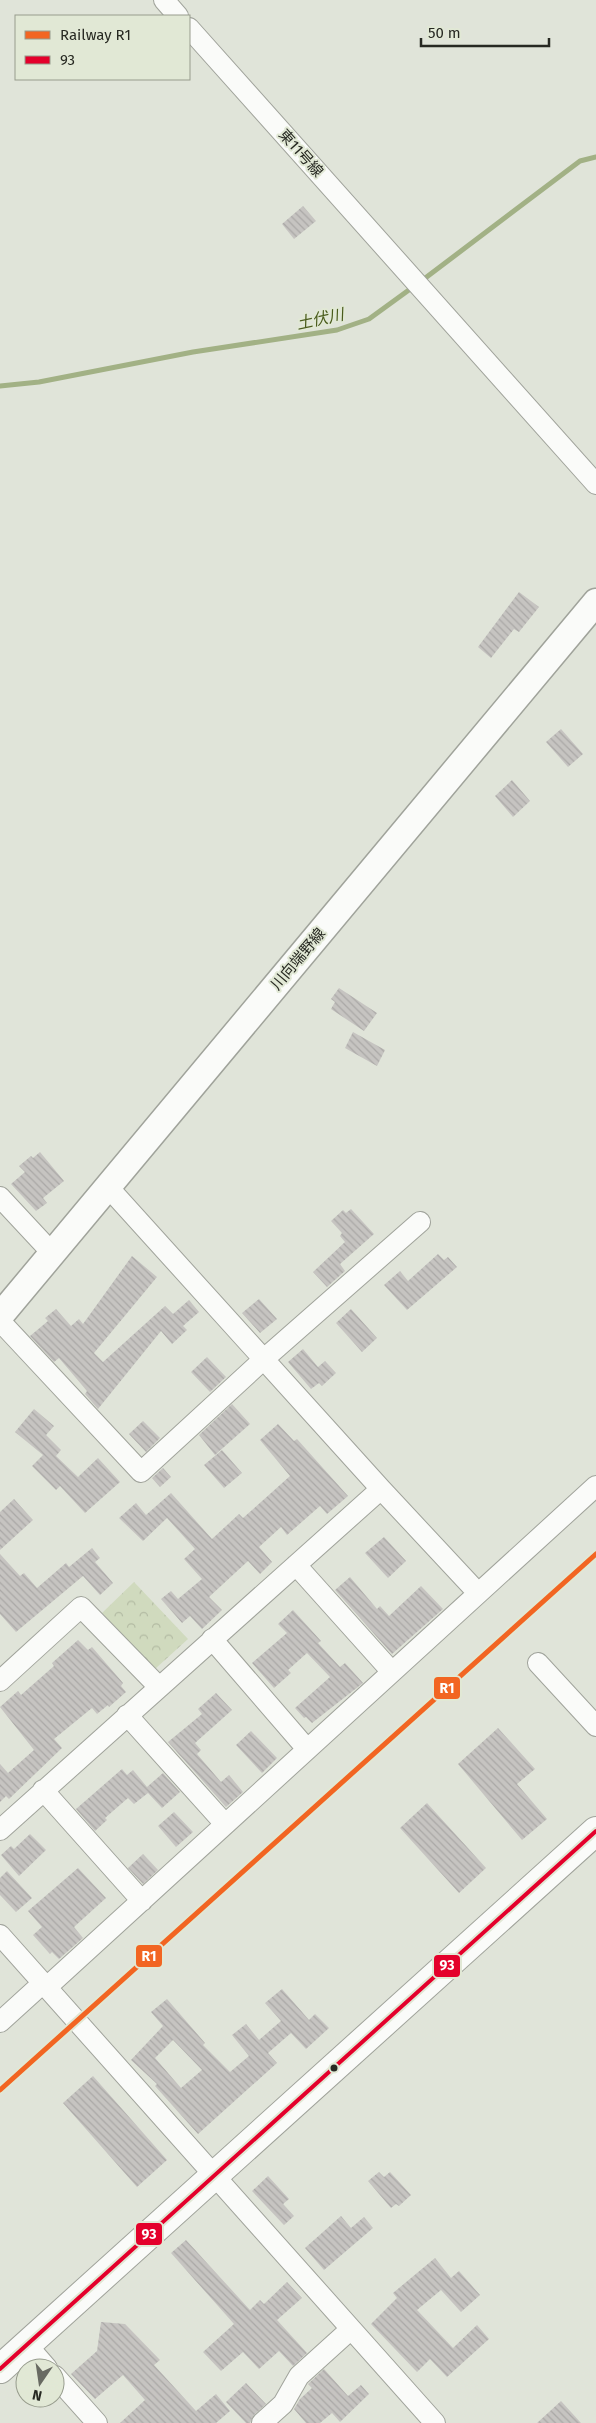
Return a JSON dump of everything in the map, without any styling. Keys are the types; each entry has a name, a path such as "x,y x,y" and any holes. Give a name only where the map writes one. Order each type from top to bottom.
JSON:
{"highway":[{"path":"0,2369 596,1831"}],"main road":[{"name":"川向端野線","path":"0,1316 596,602"}],"street":[{"path":"164,0 177,15"},
{"name":"東11号線","path":"190,29 596,484"},
{"path":"108,1187 381,1489 478,1593"},
{"path":"0,1196 53,1254"},
{"path":"0,1321 141,1472 264,1359 420,1222"},
{"path":"0,2022 142,1901 596,1486"},
{"path":"0,1830 381,1489"},
{"path":"296,1565 392,1672"},
{"path":"0,1681 82,1607 159,1687"},
{"path":"212,1639 307,1749"},
{"path":"538,1663 596,1726"},
{"path":"127,1715 226,1824"},
{"path":"43,1790 142,1901"},
{"path":"0,1935 436,2423"},
{"path":"262,2423 283,2404 299,2376 351,2329"},
{"path":"27,2345 39,2358"},
{"path":"65,2387 98,2423"}],"green space":[{"path":"134,1582 188,1639 155,1669 102,1613"}],"building":[{"path":"303,206 316,221 294,239 282,224"},
{"path":"519,592 539,607 519,632 514,629 491,658 478,647"},
{"path":"561,729 583,754 568,767 546,742"},
{"path":"512,780 530,801 513,817 495,796"},
{"path":"339,988 377,1013 364,1031 331,1009 335,1002 331,999"},
{"path":"353,1032 385,1050 377,1066 345,1048"},
{"path":"40,1152 64,1181 43,1198 47,1203 36,1211 11,1184 25,1172 19,1166 31,1156 33,1158"},
{"path":"351,1209 374,1234 340,1264 345,1271 327,1287 313,1272 345,1242 340,1236 342,1233 331,1221 343,1210 346,1213"},
{"path":"438,1254 444,1260 448,1257 457,1267 407,1310 384,1285 400,1271 408,1281"},
{"path":"132,1256 157,1277 94,1353 103,1362 165,1306 173,1314 189,1300 199,1312 183,1326 187,1330 172,1344 161,1331 98,1409 85,1394 87,1391 59,1358 54,1362 30,1336 48,1321 45,1318 56,1309 71,1326 79,1319 83,1324"},
{"path":"259,1299 277,1319 260,1333 242,1313"},
{"path":"351,1309 377,1338 362,1352 336,1323"},
{"path":"303,1349 318,1367 325,1361 336,1373 322,1386 319,1383 311,1389 288,1362"},
{"path":"207,1357 226,1377 210,1392 191,1372"},
{"path":"232,1404 250,1424 215,1455 199,1435"},
{"path":"34,1409 54,1426 46,1435 61,1450 56,1456 78,1477 98,1458 120,1482 85,1513 60,1486 56,1490 32,1466 43,1455 15,1432"},
{"path":"143,1421 160,1438 146,1452 129,1434"},
{"path":"278,1424 294,1441 297,1439 348,1496 327,1514 320,1506 287,1535 281,1527 259,1547 272,1562 260,1574 248,1561 209,1597 222,1610 202,1629 190,1616 182,1623 161,1599 171,1591 178,1599 202,1579 184,1559 195,1549 167,1518 143,1541 119,1518 136,1503 146,1515 171,1493 212,1539 239,1514 243,1518 290,1476 260,1440"},
{"path":"222,1450 242,1473 224,1488 204,1465"},
{"path":"163,1468 171,1477 160,1487 152,1478"},
{"path":"14,1499 33,1520 0,1550 0,1512"},
{"path":"384,1537 406,1561 388,1578 365,1553"},
{"path":"92,1548 100,1558 95,1562 113,1583 100,1595 83,1576 16,1632 0,1614 0,1554 20,1576 24,1573 37,1588 66,1563 69,1567"},
{"path":"350,1577 377,1609 380,1606 389,1616 421,1586 443,1609 392,1654 335,1590"},
{"path":"293,1610 321,1641 318,1643 340,1667 345,1663 363,1683 312,1723 306,1717 304,1718 295,1708 330,1677 307,1653 288,1670 291,1673 274,1688 252,1663 287,1633 278,1624"},
{"path":"78,1640 88,1650 92,1647 123,1683 121,1686 126,1692 109,1707 108,1705 97,1714 92,1708 54,1739 62,1748 9,1799 6,1796 0,1802 0,1764 8,1773 34,1750 0,1707 18,1691 21,1695 54,1666 52,1663"},
{"path":"216,1693 232,1710 195,1743 201,1750 197,1754 221,1782 229,1775 243,1792 226,1807 168,1742 202,1714 198,1709"},
{"path":"498,1728 535,1769 517,1784 547,1819 522,1840 458,1764"},
{"path":"251,1731 277,1758 262,1773 236,1745"},
{"path":"122,1769 127,1775 133,1770 147,1787 163,1773 180,1792 162,1808 148,1793 134,1804 128,1798 105,1818 107,1820 95,1831 76,1809"},
{"path":"427,1803 486,1868 459,1893 400,1828"},
{"path":"174,1812 193,1832 176,1847 158,1826"},
{"path":"30,1834 46,1850 19,1876 1,1855 11,1846 14,1849"},
{"path":"143,1854 158,1870 143,1884 128,1868"},
{"path":"78,1868 106,1898 74,1927 83,1938 59,1959 52,1952 50,1954 33,1935 42,1927 28,1911"},
{"path":"7,1871 32,1898 16,1912 0,1895 0,1878"},
{"path":"282,1989 309,2020 315,2014 329,2028 306,2049 291,2033 268,2053 277,2063 198,2134 155,2086 157,2084 131,2060 163,2026 151,2012 167,1999 205,2043 203,2045 230,2072 249,2056 232,2035 246,2024 259,2040 281,2021 265,2003","holes":["173,2040 202,2070 181,2088 155,2058"]},
{"path":"93,2076 167,2160 137,2187 63,2103"},
{"path":"379,2172 384,2177 390,2172 411,2195 399,2206 396,2204 391,2208 368,2181"},
{"path":"268,2176 289,2199 283,2204 294,2216 284,2225 252,2191"},
{"path":"341,2216 351,2228 364,2217 373,2228 324,2270 305,2248"},
{"path":"186,2240 250,2310 260,2300 264,2304 287,2282 302,2298 277,2320 307,2353 293,2366 279,2351 259,2369 243,2352 221,2371 203,2352 234,2324 171,2253"},
{"path":"435,2258 451,2278 459,2271 480,2295 461,2312 441,2290 417,2310 453,2348 477,2325 489,2339 447,2377 430,2359 417,2372 371,2324 397,2298 393,2293"},
{"path":"101,2322 125,2324 160,2360 154,2365 196,2411 216,2394 230,2411 216,2423 120,2423 145,2400 123,2375 95,2399 71,2374 97,2351"},
{"path":"324,2369 348,2396 361,2385 369,2394 340,2422 332,2413 320,2423 306,2423 294,2409 300,2399 312,2388 308,2384"},
{"path":"246,2383 266,2404 254,2415 250,2423 246,2423 226,2402"},
{"path":"561,2401 581,2423 537,2423"}],"waterway":[{"name":"土伏川","path":"420,282 580,161 596,157"},
{"name":"土伏川","path":"0,386 39,382 193,352 337,330 369,319 413,287"}],"rail line":[{"name":"R1","path":"0,2090 596,1554"}],"transit line":[{"name":"93","path":"0,2369 596,1831"}]}
